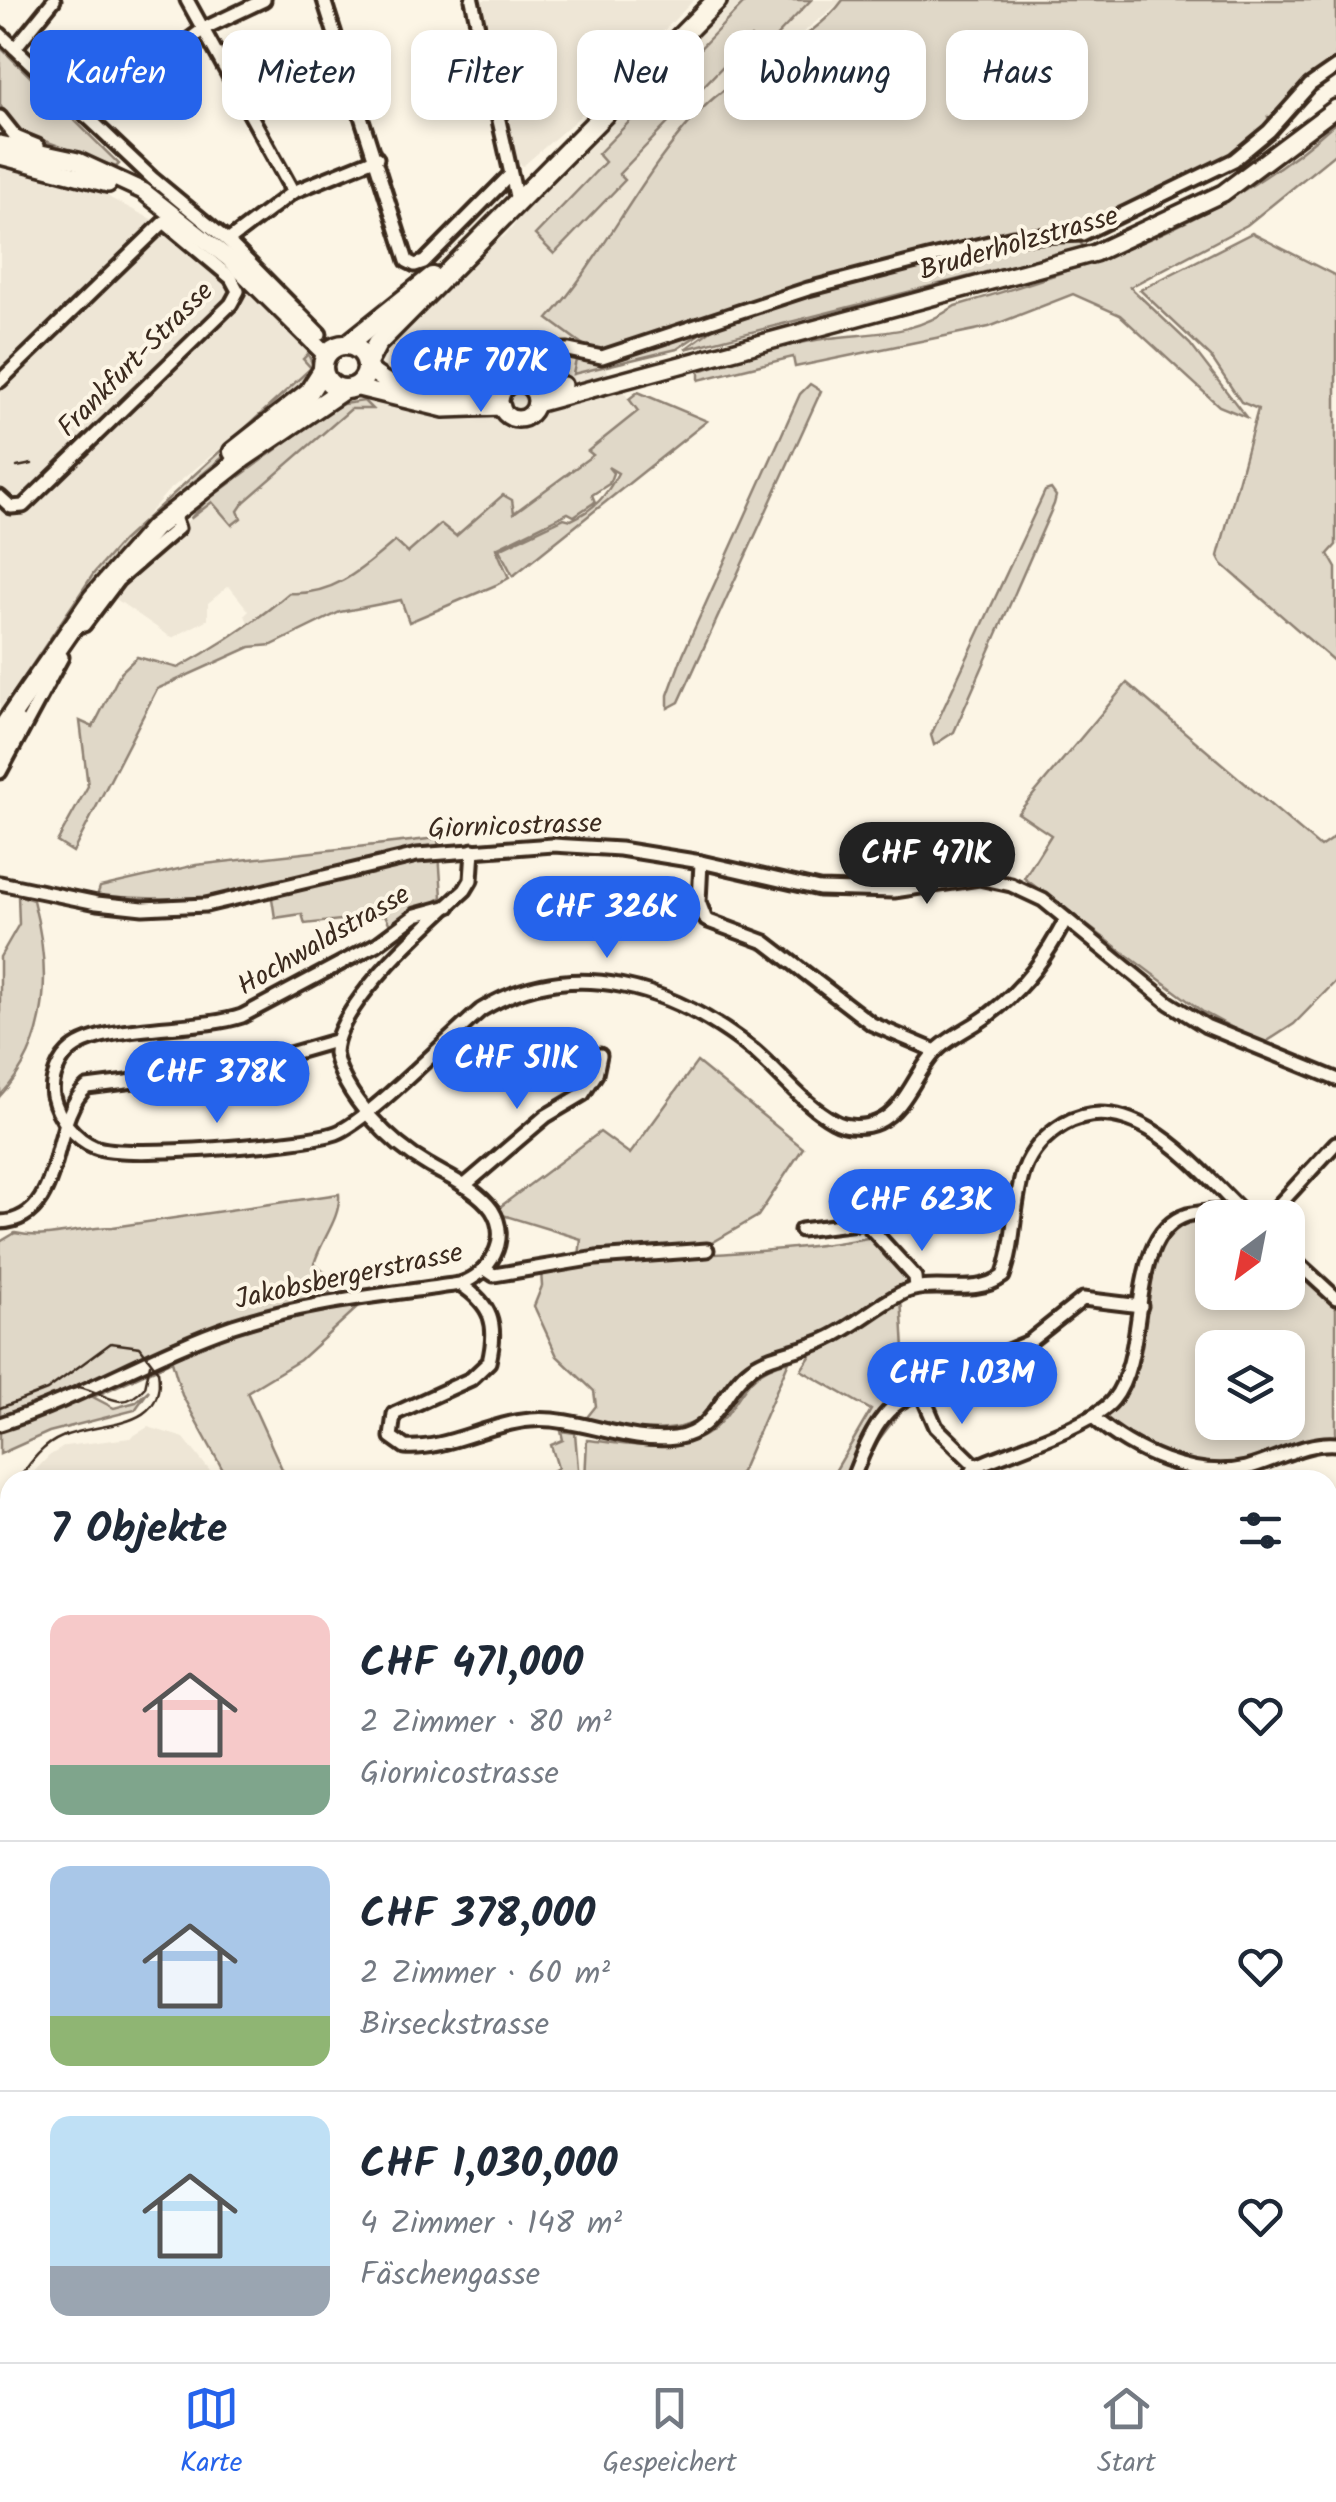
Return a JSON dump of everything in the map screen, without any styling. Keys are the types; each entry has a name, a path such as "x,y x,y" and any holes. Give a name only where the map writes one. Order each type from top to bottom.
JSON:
{"main road":[{"path":"172,511 182,495 308,392 325,363 428,281 510,196 585,124 627,92 717,0"},
{"name":"Bruderholzstrasse","path":"531,393 743,345 1027,272 1128,240 1223,193 1336,108"},
{"path":"0,144 50,153 131,184 228,258 325,363 331,384 444,409 531,393"},
{"path":"0,156 65,170 162,208"},
{"path":"0,732 103,584 172,511 321,401 349,388 377,344 510,196"},
{"path":"346,345 360,351 382,380 420,392 463,398 504,397"},
{"path":"504,397 510,416 521,418 531,393"},
{"path":"0,753 32,686"}],"street":[{"path":"15,48 54,0"},
{"path":"187,0 206,28 292,192"},
{"path":"202,31 264,0"},
{"path":"324,0 411,264 424,262 488,199 510,196 510,175 472,0"},
{"path":"0,34 30,62"},
{"path":"504,397 516,352 568,350 602,356 808,290 908,263 1013,237 1082,234 1234,160 1269,131 1310,85 1336,67"},
{"path":"0,118 16,137 50,153"},
{"path":"91,120 228,240 320,334"},
{"path":"228,240 292,192 377,158"},
{"name":"Frankfurt-Strasse","path":"0,381 164,222 231,278 238,291 216,318 23,506 11,506 0,496"},
{"path":"513,364 531,393"},
{"path":"0,772 77,633 118,580 178,528 172,511"},
{"name":"Giornicostrasse","path":"0,884 144,908 206,905 417,855 570,846 701,862 783,883 855,892 979,878 1011,884 1043,900 1168,1003 1206,1026 1336,1080"},
{"path":"473,850 471,880 393,962 346,1020 335,1041 336,1063 368,1110 410,1154 480,1197 498,1226 499,1241 485,1270 494,1274 596,1258 706,1250"},
{"path":"701,862 698,902 706,920 765,942 872,1024 936,1052"},
{"name":"Hochwaldstrasse","path":"66,1123 52,1092 54,1076 72,1049 108,1036 221,1024 377,944 416,915 449,906"},
{"path":"66,1123 92,1146 112,1152 155,1154 333,1134 368,1110 481,1010 510,994 559,980 596,980 632,988 696,1014 751,1049 838,1124 858,1127 879,1122 896,1109 936,1052 1022,987 1046,957 1066,919"},
{"path":"0,1222 19,1219 36,1206 79,1094 101,1082 244,1067 335,1041"},
{"path":"464,1186 546,1116 583,1094 596,1074 600,1055"},
{"path":"460,1284 480,1297 493,1316 489,1362 471,1379 394,1414 391,1437 405,1448 536,1419 609,1434 684,1435 712,1420 750,1368 830,1338 916,1288 992,1285 1003,1276 1024,1170 1045,1138 1078,1118 1109,1114 1143,1124 1228,1200"},
{"path":"1283,1200 1336,1142"},
{"path":"973,1470 1094,1418 1126,1380 1136,1351 1146,1266 1164,1230 1183,1216 1195,1216"},
{"path":"802,1230 865,1222 915,1277 916,1288"},
{"name":"Jakobsbergerstrasse","path":"0,1424 63,1403 258,1318 460,1284 485,1270"},
{"path":"1305,1270 1336,1298"},
{"path":"857,1470 879,1422 909,1395 924,1393 930,1384 1029,1342 1083,1299 1141,1306"},
{"path":"924,1393 936,1428 976,1466"},
{"path":"1094,1418 1135,1448 1166,1461 1212,1470"},
{"path":"1254,1470 1336,1444"}],"shaded area":[{"path":"480,0 694,0 664,30 577,30 577,119 523,166 516,162 507,120 557,120 557,30 487,30"},
{"path":"727,0 843,0 806,30 724,30 724,116 549,318 593,352 638,411 626,424 589,451 592,455 513,514 503,495 456,536 408,554 394,541 347,581 308,595 289,593 249,626 245,615 249,611 229,586 208,603 208,619 172,638 113,597 211,497 232,524 244,502 351,409 362,400 379,401 391,377 386,369 389,343 498,235 502,238 512,228 534,195 608,120 704,120 704,30 697,30"},
{"path":"747,0 811,0 782,30 724,30 724,65 704,86 704,44"},
{"path":"843,0 1336,0 1336,66 1282,117 1268,117 1270,123 1236,155 1085,228 1012,233 861,269 593,352 548,319 661,158 692,120 704,120 704,107 724,90 724,120 926,120 926,30 813,30"},
{"path":"0,47 30,76 30,120 74,120 119,164 116,167 18,131 0,105"},
{"path":"631,120 671,120 619,174 625,180 554,254 535,235 605,162 598,154"},
{"path":"1336,122 1336,153 1247,225 1130,287 1190,344 1246,417 1219,406 1120,315 1073,294 989,327 795,367 793,357 699,380 699,371 780,348 909,328 955,306 1107,256 1204,213 1294,156"},
{"path":"0,165 106,191 110,198 204,246 321,360 312,373 168,491 131,534 0,721"},
{"path":"1252,233 1336,276 1336,545 1328,554 1336,568 1336,663 1222,564 1218,556 1258,409 1241,402 1211,357 1140,290"},
{"path":"1052,237 1077,239 1084,247 685,349 722,322 830,286 988,246"},
{"path":"714,324 677,349 573,374 576,360 602,362"},
{"path":"308,354 315,370 307,386 159,511 118,556 0,713 94,573 122,541 311,368 303,359"},
{"path":"810,384 821,391 679,702 668,708 668,695 683,654 800,394"},
{"path":"638,392 707,421 513,576 499,549 564,518 571,520 586,512 604,495 618,473 608,467 613,473 609,484 592,495 595,502 574,516 568,513 496,548 509,578 496,585 409,622 401,600 340,612 272,645 250,647 157,689 73,852 57,842 88,786 80,721 93,727 121,672 137,657 178,668 235,634 289,593 334,585 395,541 408,553 441,524 456,536 503,495 512,500 514,513 593,455 588,451 638,411 629,399"},
{"path":"364,401 372,409 351,409 244,502 238,511 241,518 232,525 212,502 190,519 206,501 323,415 343,404"},
{"path":"1051,489 1056,496 1054,504 954,732 934,745 931,735 1045,491"},
{"path":"1127,683 1320,847 1336,836 1336,981 1294,1024 1263,1044 1203,1012 1024,878 1051,835 1018,813"},
{"path":"438,838 442,897 392,929 385,915 305,924 302,914 275,918 270,885 188,900 97,896 100,887 196,865"},
{"path":"18,895 33,900 39,926 42,1004 29,1052 0,1096 0,957 19,924"},
{"path":"697,1062 803,1148 758,1216 703,1248 579,1257 581,1239 493,1212 600,1132 630,1154"},
{"path":"339,1194 337,1212 314,1264 334,1280 328,1297 358,1307 300,1360 247,1392 282,1470 223,1470 182,1395 172,1361 93,1397 114,1408 136,1402 149,1390 135,1410 49,1432 0,1454 0,1242 15,1233 52,1235"},
{"path":"1195,1215 1195,1310 1305,1310 1305,1279 1336,1308 1336,1444 1241,1469 1166,1461 1109,1431 1106,1417 1126,1379 1152,1250 1183,1216"},
{"path":"878,1236 915,1277 901,1297 907,1403 877,1442 864,1470 836,1470 871,1410 801,1370 813,1352 771,1355 749,1363 728,1379 702,1416 683,1426 655,1430 584,1421 596,1406 594,1391 557,1356 534,1306 542,1286 541,1271 625,1260 836,1243"},
{"path":"789,1361 742,1470 586,1470 587,1440 666,1446 710,1432 750,1382 772,1366"},
{"path":"148,1427 184,1438 209,1470 36,1470 65,1446 130,1438"},
{"path":"561,1431 575,1433 578,1470 554,1470 558,1468 551,1445 563,1440"}],"tram line":[{"path":"0,1408 47,1390 111,1343 140,1347 158,1371 158,1391 152,1405 142,1414 55,1440 26,1470"},
{"path":"50,1396 79,1387 113,1400 128,1400 145,1387 150,1364"}],"railway":[{"path":"17,467 32,464"}]}
